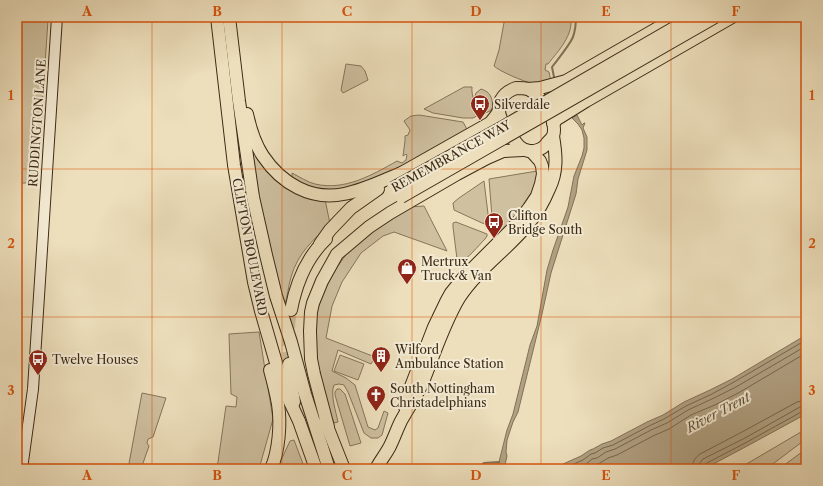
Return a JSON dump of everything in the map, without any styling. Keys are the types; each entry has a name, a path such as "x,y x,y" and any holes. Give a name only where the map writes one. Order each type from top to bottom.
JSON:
{"main road":[{"name":"RUDDINGTON LANE","path":"22,469 33,389 57,17"},
{"name":"CLIFTON BOULEVARD","path":"216,17 234,165 254,282 283,386 298,420 322,466"},
{"name":"CLIFTON BOULEVARD","path":"229,17 253,197 276,296 291,342 322,466"},
{"path":"229,17 242,94 256,143 263,156 282,177 302,190 327,196 343,194 365,188 404,172"},
{"path":"401,422 412,384 436,322 448,297 464,277 513,228 537,196 541,184 542,166 540,161 527,150 516,144 501,120 499,104 504,94 509,90 516,88 540,88 566,80 677,17"},
{"name":"REMEMBRANCE WAY","path":"338,254 346,241 397,193 501,128 693,17"},
{"name":"REMEMBRANCE WAY","path":"291,310 298,283 308,261 320,244 345,220 368,204 397,193 715,17"},
{"path":"553,122 586,101 732,17"},
{"path":"376,469 415,399 443,330 460,297 475,278 529,223 540,208 554,178 556,152 553,136 553,122 550,113 538,97 528,89"},
{"path":"320,244 330,230 362,199 404,172 490,123 499,111"},
{"path":"328,427 311,359 310,331 313,303 322,281 338,254 368,227 456,174 503,151 539,150 545,146 553,136"},
{"path":"261,311 269,364 278,405 279,430 277,449 271,469"},
{"path":"291,342 328,427 344,469"},
{"path":"289,364 298,420"}],"shaded area":[{"path":"17,17 33,17 48,20 37,183 17,183"},
{"path":"505,17 571,17 568,37 557,53 548,64 546,64 545,70 549,72 551,82 528,82 506,73 494,66 499,50"},
{"path":"346,64 361,66 365,71 368,80 343,93 341,90"},
{"path":"464,87 472,87 475,104 480,114 473,118 463,118 433,113 424,109"},
{"path":"481,89 487,92 490,96 493,107 490,111 483,114 475,96"},
{"path":"419,115 463,122 468,131 387,174 357,186 327,191 314,189 292,178 292,173 315,184 326,186 337,185 368,176 397,161 402,163 406,160 407,155 406,154 403,156 405,136 408,135 410,130 404,121 411,116"},
{"path":"248,127 262,158 325,199 330,224 312,241 294,268 284,307 256,187"},
{"path":"537,171 537,185 520,215 500,233 493,230 489,179"},
{"path":"484,181 489,222 486,224 454,210 453,203"},
{"path":"424,206 447,251 394,232 383,236 361,253 342,282 332,306 326,338 375,357 371,364 338,350 332,371 346,378 355,385 368,427 375,430 378,428 384,411 388,413 382,435 378,438 371,438 364,433 344,385 339,384 334,385 333,389 338,422 334,423 323,395 317,369 315,317 323,293 335,270 353,245 378,224 410,207"},
{"path":"456,222 487,234 485,239 473,252 460,262 457,259 453,227 453,223"},
{"path":"259,332 273,419 259,469 217,469 226,406 236,407 237,397 231,394 229,334"},
{"path":"340,355 364,364 358,380 334,371"},
{"path":"337,389 340,389 345,394 361,443 350,446 335,395"},
{"path":"142,393 166,398 153,437 148,439 147,443 149,446 141,469 128,469"},
{"path":"806,429 806,439 766,469 738,469"},
{"path":"294,440 305,469 277,469 290,441"},
{"path":"806,449 806,469 779,469"},
{"path":"498,464 498,469 478,469 484,465"}],"water":[{"path":"577,115 582,125 585,123 583,128 587,137 587,150 578,179 576,194 551,273 518,412 507,440 507,456 504,469 498,469 530,345 537,326 547,270 568,207 574,176 584,148 582,130 572,118"},
{"name":"River Trent","path":"806,335 806,414 704,469 552,469 663,415 684,402 732,379"}],"waterway":[{"path":"554,77 552,67 573,37 576,17"},
{"path":"475,469 484,463 499,462"}],"tunnel":[{"path":"289,364 288,337 291,310"}],"place":[{"name":"Silverdale","path":"480,121"},
{"name":"Clifton Bridge South","path":"494,239"},
{"name":"Mertrux Truck & Van","path":"407,285"},
{"name":"Wilford Ambulance Station","path":"381,373"},
{"name":"Twelve Houses","path":"38,376"},
{"name":"South Nottingham Christadelphians","path":"376,412"}]}
